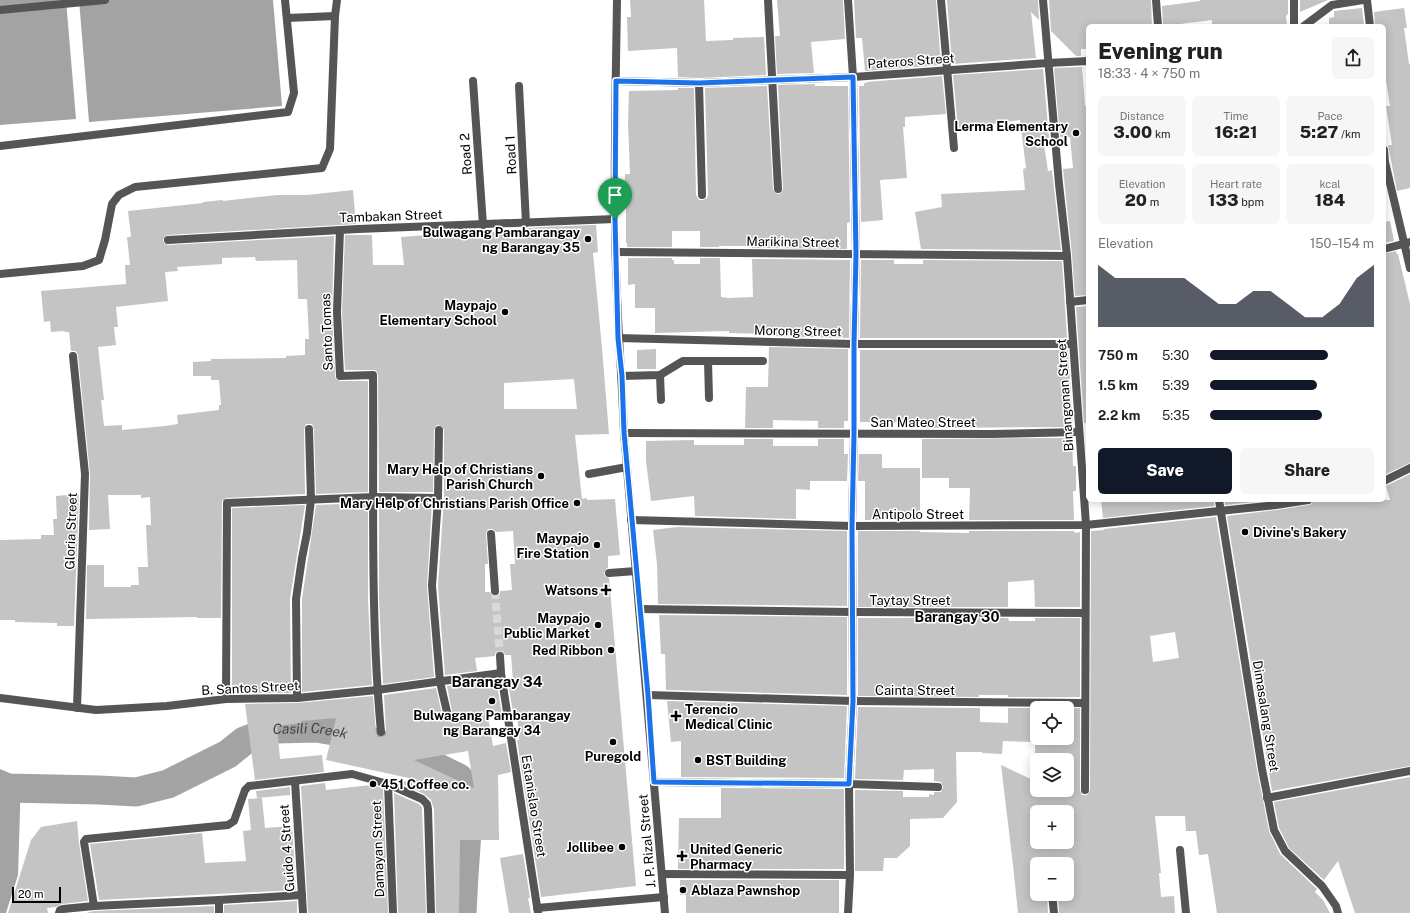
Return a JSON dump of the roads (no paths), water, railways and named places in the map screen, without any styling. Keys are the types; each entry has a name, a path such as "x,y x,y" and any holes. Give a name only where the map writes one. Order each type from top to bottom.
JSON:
{"street":[{"path":"0,10 105,0"},
{"path":"0,146 288,112 294,93 286,0"},
{"path":"0,274 83,266 99,260 105,240 112,204 119,195 135,187 322,168 330,148 335,16 337,0"},
{"name":"J. P. Rizal Street","path":"617,0 615,219 618,338 622,376 624,432 631,520 648,695 666,913"},
{"path":"768,0 778,189"},
{"path":"848,0 853,77 856,255 852,526 853,701 849,784 850,875 848,913"},
{"path":"941,0 954,148"},
{"name":"Binangonan Street","path":"1043,0 1058,184 1067,256 1086,524 1085,790"},
{"path":"1156,0 1158,24"},
{"path":"1294,0 1294,24"},
{"path":"1307,24 1332,5 1363,0"},
{"path":"1367,0 1370,24"},
{"path":"287,18 335,16"},
{"name":"Pateros Street","path":"616,81 699,83 853,77 1048,62 1086,61"},
{"name":"Road 2","path":"473,81 483,225"},
{"path":"699,83 702,196"},
{"name":"Road 1","path":"520,86 526,223"},
{"path":"1386,162 1407,243 1410,268"},
{"name":"Tambakan Street","path":"168,240 340,230 615,219"},
{"name":"Santo Tomas","path":"340,230 337,312 340,376 373,376 374,497"},
{"path":"1386,248 1407,243"},
{"name":"Marikina Street","path":"616,252 1067,256"},
{"path":"1070,302 1086,300"},
{"name":"Morong Street","path":"618,338 854,344 1073,344"},
{"name":"Gloria Street","path":"73,356 85,474 77,708"},
{"path":"622,376 660,375 683,361 763,361"},
{"path":"708,361 709,398"},
{"path":"660,375 661,400"},
{"path":"297,698 296,599 311,500 309,429"},
{"path":"439,430 438,498 432,586 440,682 447,712"},
{"name":"San Mateo Street","path":"624,432 991,434 1079,432"},
{"path":"590,474 627,468"},
{"path":"1386,479 1410,468"},
{"path":"374,497 374,622 377,690 381,732"},
{"path":"226,699 227,503 374,497 438,498"},
{"name":"Dimasalang Street","path":"1219,502 1267,798 1274,830 1285,851 1322,886 1336,906 1338,913"},
{"name":"Antipolo Street","path":"631,520 852,526 1086,524 1221,511 1288,502"},
{"path":"490,534 495,591"},
{"path":"609,573 636,571"},
{"name":"Taytay Street","path":"639,609 1085,613"},
{"name":"Estanislao Street","path":"500,656 501,673 537,910"},
{"name":"B. Santos Street","path":"0,698 96,710 167,706 226,699 297,698 377,690 501,673"},
{"name":"Cainta Street","path":"648,695 853,701 1085,703"},
{"path":"1267,798 1410,771"},
{"path":"94,906 84,842 86,839 230,824 235,819 246,788 249,786 352,774 388,784 422,798 427,804 431,913"},
{"name":"Guido 4 Street","path":"295,781 303,913"},
{"path":"654,782 849,784 938,787"},
{"name":"Damayan Street","path":"388,784 393,913"},
{"path":"1180,850 1186,913"},
{"path":"662,874 850,875"},
{"path":"59,913 62,908 302,895"},
{"path":"537,910 664,897"},
{"path":"219,900 219,913"},
{"path":"1053,901 1054,913"}],"waterway":[{"name":"Casili Creek","path":"0,785 6,788 136,792 168,784 228,754 244,741 276,729 316,728 340,732 365,739 418,758 459,778 466,789 468,817 462,913"}],"tunnel":[{"path":"495,591 500,656"}],"place":[{"name":"Lerma Elementary School","path":"1076,133"},
{"name":"Bulwagang Pambarangay ng Barangay 35","path":"588,239"},
{"name":"Maypajo Elementary School","path":"505,312"},
{"name":"Mary Help of Christians Parish Church","path":"541,476"},
{"name":"Mary Help of Christians Parish Office","path":"577,503"},
{"name":"Divine's Bakery","path":"1245,532"},
{"name":"Maypajo Fire Station","path":"597,545"},
{"name":"Watsons","path":"606,590"},
{"name":"Maypajo Public Market","path":"598,625"},
{"name":"Red Ribbon","path":"611,650"},
{"name":"Bulwagang Pambarangay ng Barangay 34","path":"492,701"},
{"name":"Terencio Medical Clinic","path":"676,716"},
{"name":"Puregold","path":"613,742"},
{"name":"BST Building","path":"698,760"},
{"name":"451 Coffee co.","path":"373,784"},
{"name":"Jollibee","path":"622,847"},
{"name":"United Generic Pharmacy","path":"682,856"},
{"name":"Ablaza Pawnshop","path":"683,890"}],"district":[{"name":"Barangay 30","path":"957,617"},
{"name":"Barangay 34","path":"497,681"}]}
